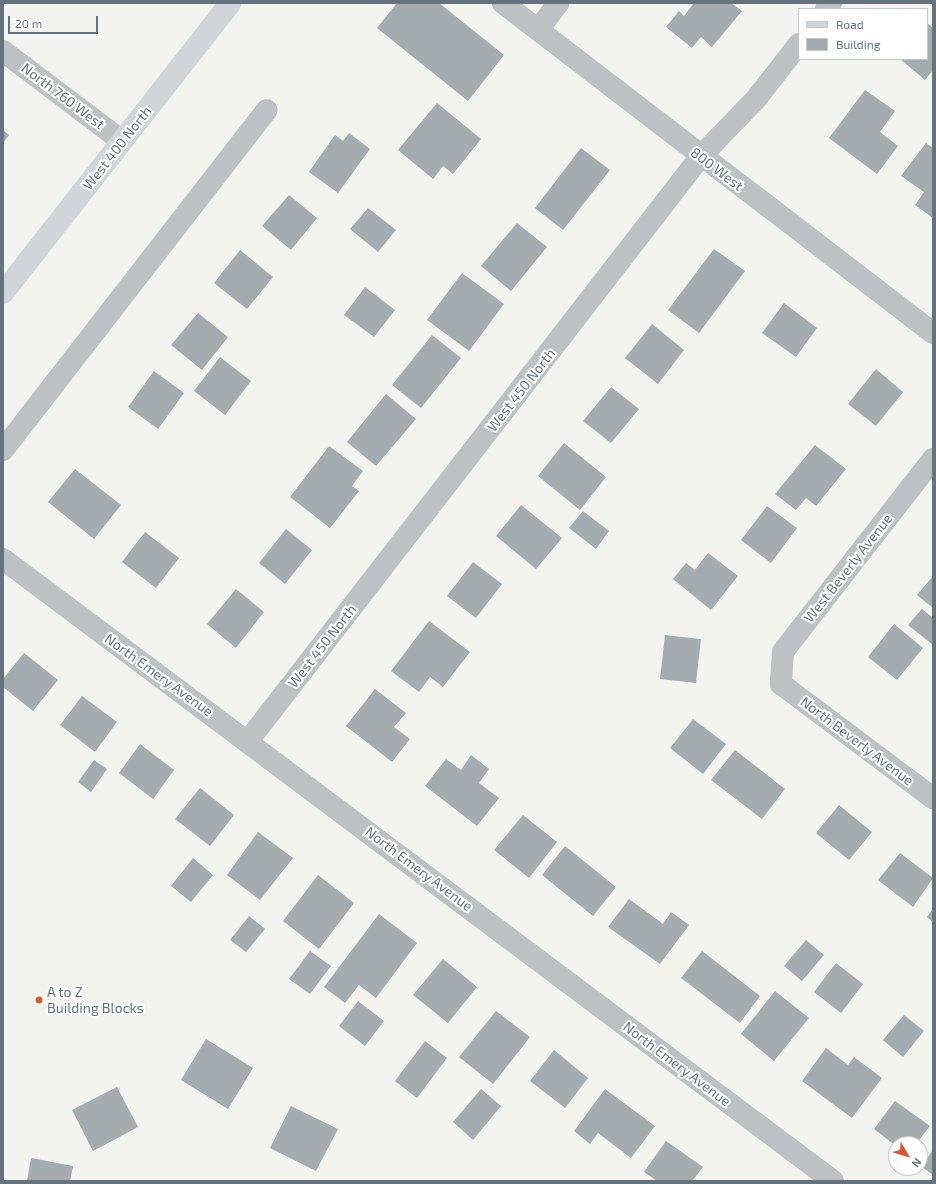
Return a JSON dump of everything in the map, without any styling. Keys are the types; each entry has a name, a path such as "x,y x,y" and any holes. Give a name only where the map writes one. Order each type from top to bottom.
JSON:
{"main road":[{"name":"West 400 North","path":"3,293 230,3"}],"street":[{"name":"800 West","path":"503,3 933,333"},
{"path":"538,30 558,3"},
{"name":"West 450 North","path":"248,741 701,156 756,100 798,45"},
{"name":"North 760 West","path":"3,51 122,141"},
{"path":"3,450 267,110"},
{"name":"West Beverly Avenue","path":"781,684 783,652 933,459"},
{"name":"North Emery Avenue","path":"3,559 248,741 832,1181"},
{"name":"North Beverly Avenue","path":"781,684 933,798"}],"building":[{"path":"397,3 439,3 504,55 468,101 377,28"},
{"path":"694,3 731,3 742,11 712,47 701,37 692,48 666,27 679,11 684,16"},
{"path":"928,24 933,28 933,70 925,80 901,60 928,60"},
{"path":"865,90 895,111 880,132 898,146 877,174 829,138"},
{"path":"437,103 481,139 453,174 443,166 433,179 398,150"},
{"path":"3,130 9,135 3,143"},
{"path":"349,133 370,149 338,193 309,172 335,135 343,141"},
{"path":"926,143 933,148 933,218 915,205 924,192 901,176"},
{"path":"581,148 610,170 563,230 535,208"},
{"path":"289,195 317,218 291,250 262,226"},
{"path":"368,208 396,230 378,252 350,229"},
{"path":"517,223 547,247 511,291 481,266"},
{"path":"714,249 745,271 699,333 668,310"},
{"path":"240,250 273,277 247,309 214,283"},
{"path":"462,273 504,304 469,351 427,320"},
{"path":"365,287 395,310 374,337 344,315"},
{"path":"784,303 817,328 796,357 762,333"},
{"path":"198,313 228,337 202,370 171,345"},
{"path":"652,324 684,350 658,384 625,358"},
{"path":"432,335 461,358 421,408 392,385"},
{"path":"220,357 251,381 225,415 194,391"},
{"path":"876,369 903,392 876,426 848,404"},
{"path":"154,371 184,393 158,429 128,407"},
{"path":"611,387 639,409 611,443 583,421"},
{"path":"386,394 416,419 376,466 347,442"},
{"path":"564,443 606,477 580,510 538,476"},
{"path":"815,445 846,469 816,506 806,498 796,510 775,494"},
{"path":"329,446 363,471 352,486 359,491 330,528 290,497"},
{"path":"75,469 121,505 94,539 48,502"},
{"path":"521,505 562,538 536,569 496,536"},
{"path":"767,506 797,528 771,563 741,540"},
{"path":"583,511 609,531 596,549 569,528"},
{"path":"286,529 312,550 285,584 259,563"},
{"path":"145,532 179,558 156,588 122,562"},
{"path":"708,553 738,576 711,610 673,579 686,563 695,570"},
{"path":"473,562 502,584 476,618 447,596"},
{"path":"933,576 933,608 917,595"},
{"path":"236,589 264,612 236,648 207,624"},
{"path":"922,609 933,618 933,645 908,625"},
{"path":"429,621 470,652 443,687 430,677 419,692 391,671"},
{"path":"894,624 923,648 897,680 868,657"},
{"path":"665,635 701,639 696,683 660,679"},
{"path":"24,653 58,680 33,711 3,687 3,679"},
{"path":"375,689 406,713 394,727 410,739 392,762 346,726"},
{"path":"82,696 117,722 95,752 60,725"},
{"path":"693,719 726,744 703,774 670,748"},
{"path":"140,744 174,770 153,799 119,773"},
{"path":"735,750 785,789 762,819 711,780"},
{"path":"471,755 489,769 479,783 499,798 477,826 425,786 446,759 461,770"},
{"path":"94,760 107,769 91,792 78,782"},
{"path":"200,788 234,815 210,846 175,819"},
{"path":"839,805 872,832 849,860 816,833"},
{"path":"523,815 557,842 529,878 494,850"},
{"path":"258,832 293,858 260,900 227,875"},
{"path":"565,846 616,887 593,916 542,875"},
{"path":"900,853 933,878 913,907 878,880"},
{"path":"193,858 213,875 191,902 171,886"},
{"path":"318,875 354,903 319,949 283,921"},
{"path":"629,899 663,924 671,912 689,925 660,964 608,927"},
{"path":"933,909 933,922 927,917"},
{"path":"379,914 417,943 376,998 359,985 345,1003 324,987"},
{"path":"249,916 265,929 246,952 230,940"},
{"path":"806,940 824,955 802,981 784,966"},
{"path":"310,951 331,966 310,994 289,979"},
{"path":"702,951 760,996 740,1023 681,978"},
{"path":"443,959 477,987 448,1023 413,995"},
{"path":"836,963 863,984 841,1013 814,992"},
{"path":"775,991 809,1018 774,1061 741,1034"},
{"path":"358,1001 384,1021 365,1046 339,1026"},
{"path":"496,1011 530,1037 493,1084 459,1057"},
{"path":"904,1015 924,1031 903,1057 883,1040"},
{"path":"206,1039 253,1068 228,1109 181,1080"},
{"path":"425,1041 447,1058 417,1098 395,1081"},
{"path":"826,1048 848,1065 854,1057 882,1078 852,1118 802,1081"},
{"path":"554,1050 588,1078 565,1108 530,1081"},
{"path":"117,1087 138,1127 93,1151 72,1110"},
{"path":"481,1089 501,1106 473,1140 453,1122"},
{"path":"605,1089 655,1126 631,1158 598,1133 590,1144 574,1131"},
{"path":"895,1101 930,1126 922,1136 888,1136 888,1140 874,1129"},
{"path":"291,1106 338,1129 316,1171 270,1148"},
{"path":"666,1141 703,1167 692,1181 657,1181 644,1172"},
{"path":"933,1150 933,1175 928,1171 928,1157"},
{"path":"31,1158 73,1166 70,1181 27,1181"}],"place":[{"name":"A to Z Building Blocks","path":"39,1000"}]}
